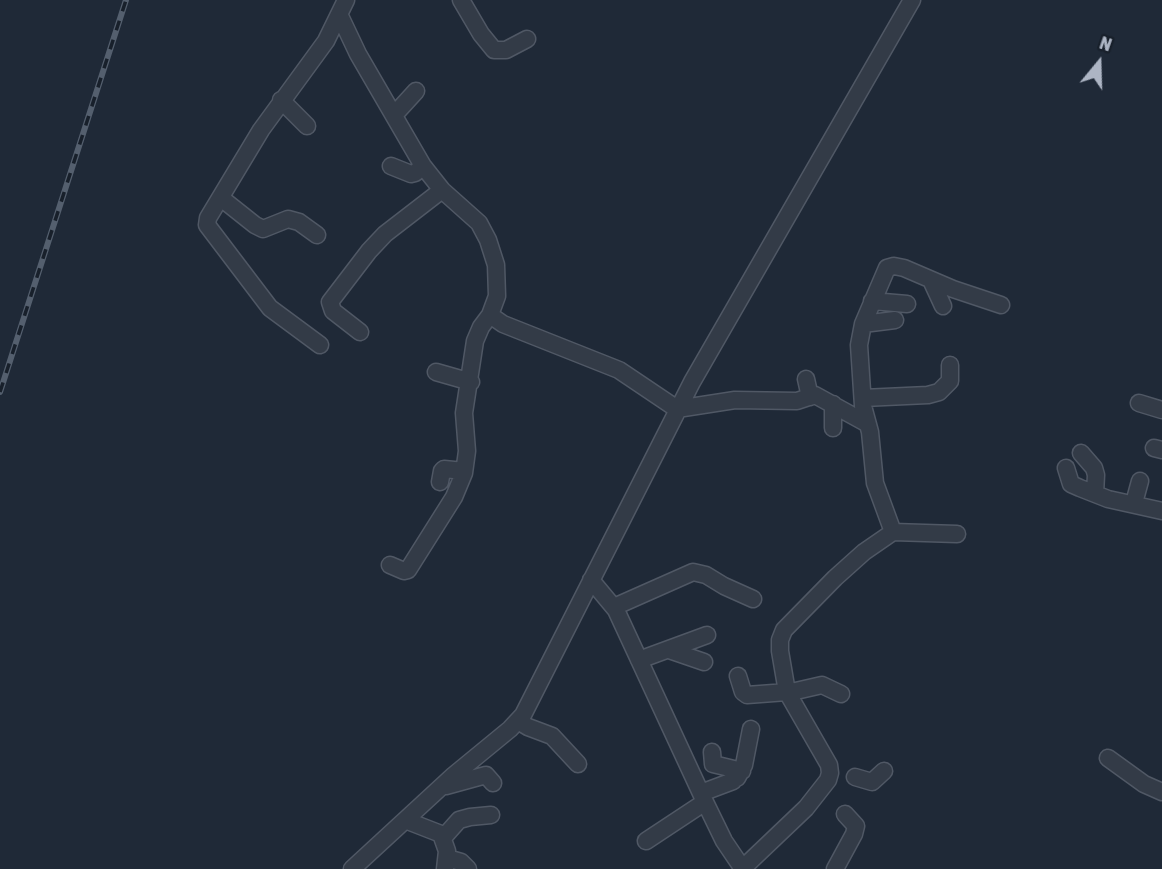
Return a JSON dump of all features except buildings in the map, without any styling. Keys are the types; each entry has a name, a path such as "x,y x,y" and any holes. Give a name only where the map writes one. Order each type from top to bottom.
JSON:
{"street":[{"path":"461,0 494,50 506,50 527,39"},
{"path":"352,869 441,787 519,721 677,409 912,0"},
{"path":"320,345 270,308 208,229 208,218 281,100 326,41 343,8"},
{"path":"343,8 359,54 424,166 442,190 479,223 496,265 497,296 490,316 475,341 471,382 464,413 467,452 464,471 454,497 408,570 404,572 390,565"},
{"path":"395,114 416,91"},
{"path":"281,100 307,126"},
{"path":"391,166 411,174 424,166"},
{"path":"360,332 333,311 330,302 385,234 442,190"},
{"path":"221,198 263,229 288,219 299,222 317,235"},
{"path":"893,532 870,494 879,454 866,423 859,345 863,324 887,268 904,268 1001,305"},
{"path":"931,280 943,306"},
{"path":"872,301 907,304"},
{"path":"490,316 503,324 619,370 677,409 735,400 797,401 822,397 866,423"},
{"path":"863,324 895,320"},
{"path":"863,398 928,395 939,392 950,382 950,365"},
{"path":"436,372 471,382"},
{"path":"806,379 810,397"},
{"path":"1139,403 1162,410"},
{"path":"833,404 833,428"},
{"path":"1081,453 1094,468 1095,494"},
{"path":"1066,468 1071,484 1108,499 1162,511"},
{"path":"440,482 444,469 464,471"},
{"path":"1134,503 1140,481"},
{"path":"591,580 614,607 724,841 743,869 806,808 828,780 830,769 787,693 780,651 784,630 835,578 864,552 893,532 957,534"},
{"path":"614,607 693,572 706,575 753,599"},
{"path":"639,660 707,635"},
{"path":"669,650 704,662"},
{"path":"738,677 743,692 747,695 787,693 822,685 841,694"},
{"path":"519,721 552,736 578,764"},
{"path":"646,841 703,797 737,777 751,729"},
{"path":"712,752 712,764 737,777"},
{"path":"1108,758 1144,784 1162,792"},
{"path":"830,769 872,782 884,771"},
{"path":"441,787 486,775 493,783"},
{"path":"835,869 856,826 845,814"},
{"path":"443,838 459,820 491,815"},
{"path":"405,820 434,830 443,838 446,864 461,862 468,869"}],"railway":[{"path":"0,392 126,0"}]}
